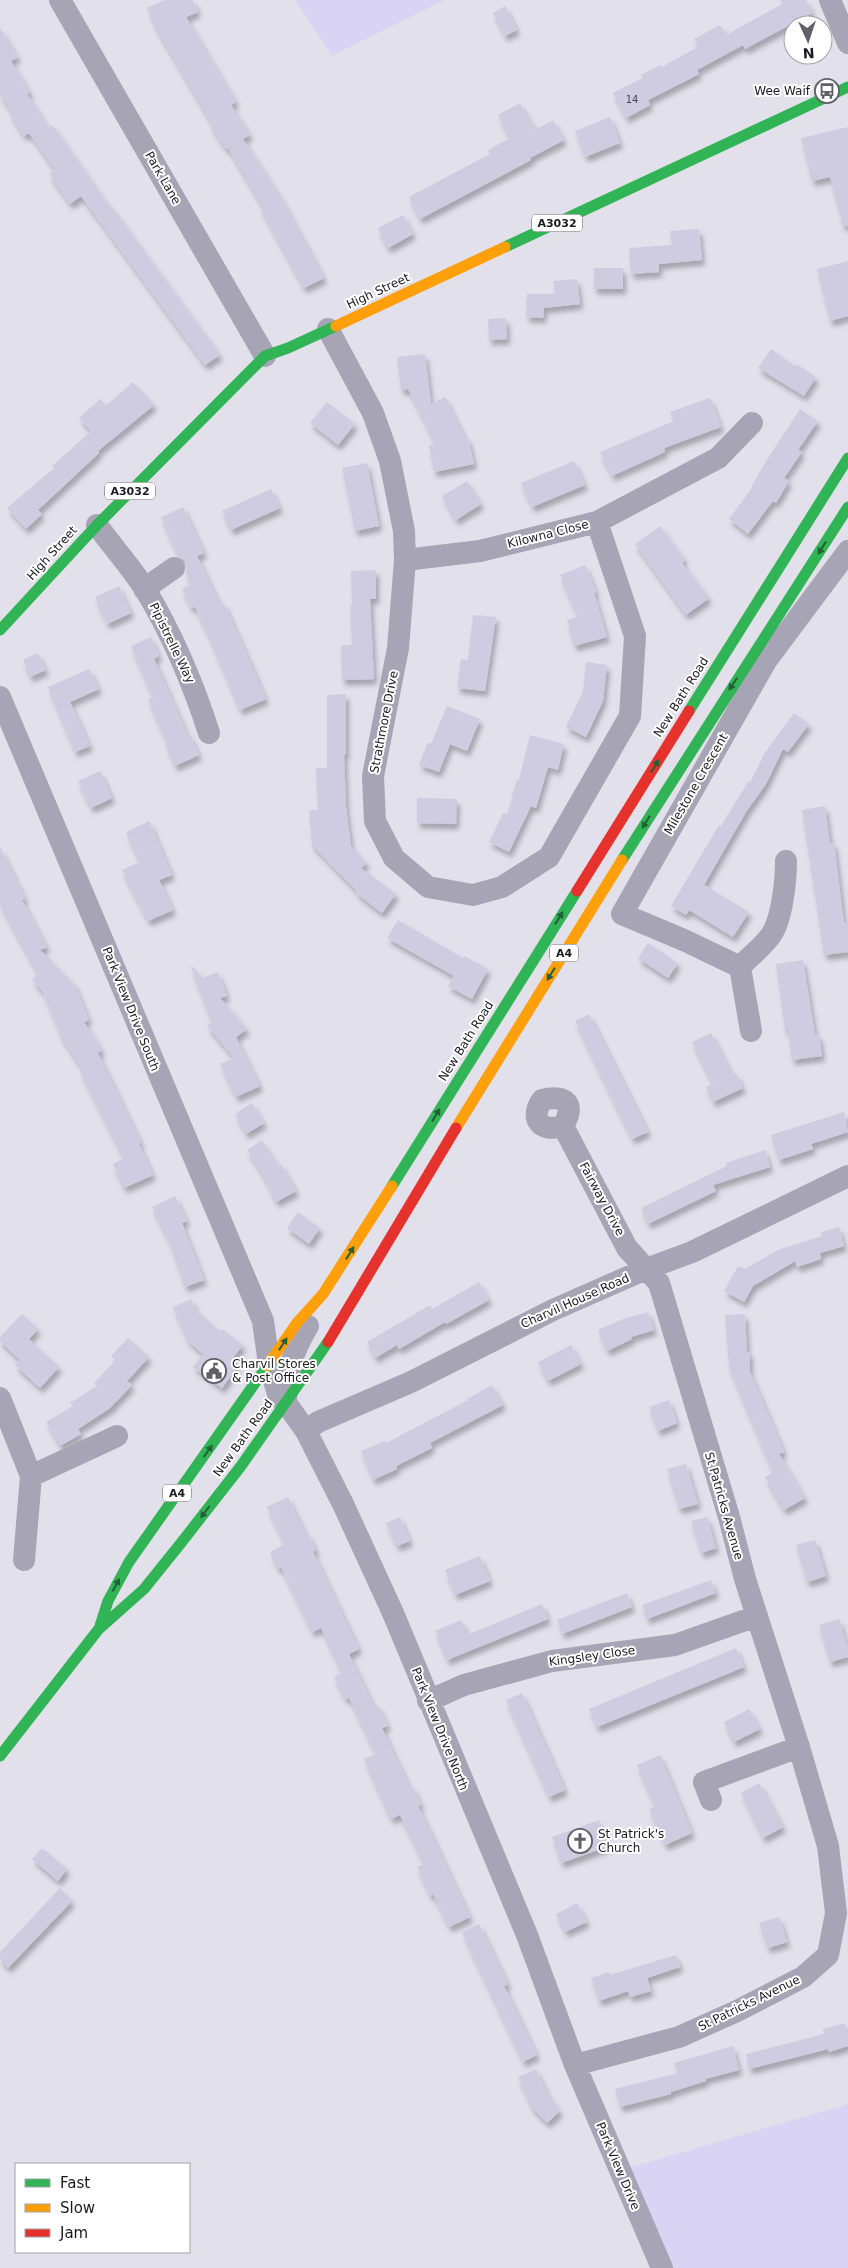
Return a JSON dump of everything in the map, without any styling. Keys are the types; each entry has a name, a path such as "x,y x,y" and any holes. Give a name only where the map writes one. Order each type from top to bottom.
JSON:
{"main road":[{"name":"High Street","path":"0,630 97,525 265,356 328,329 848,87"},
{"name":"New Bath Road","path":"98,1630 108,1601 129,1562 270,1364 296,1324 323,1294 848,458"},
{"name":"New Bath Road","path":"0,1756 98,1630 144,1589 241,1466 331,1337 410,1202 614,872 848,507"}],"street":[{"name":"Park Lane","path":"60,0 265,356"},
{"path":"830,0 848,43"},
{"name":"Strathmore Drive","path":"328,329 372,413 390,461 399,500 405,560 398,648 373,776 375,821 394,858 428,887 473,895 502,887 549,857 630,716 635,636 597,522"},
{"name":"Kilowna Close","path":"405,560 480,551 597,522 718,458 752,424"},
{"name":"Pipistrelle Way","path":"97,525 144,589 179,656 207,695 208,733"},
{"name":"Milestone Crescent","path":"740,967 686,940 622,914 766,661 848,551"},
{"name":"Pipistrelle Way","path":"144,589 174,568"},
{"name":"Park View Drive South","path":"0,697 263,1321 270,1364 279,1397 286,1403"},
{"path":"751,1031 740,967 772,934 782,901 786,880 786,861"},
{"name":"Fairway Drive","path":"563,1126 627,1248 646,1269"},
{"name":"Charvil House Road","path":"306,1431 318,1422 410,1382 553,1310 646,1269 692,1252 848,1176"},
{"name":"St Patricks Avenue","path":"575,2064 679,2037 737,2012 803,1977 828,1955 836,1912 828,1846 799,1747 757,1616 659,1283 646,1269"},
{"path":"286,1403 287,1379 293,1352 314,1316 323,1294"},
{"path":"263,1321 278,1325 296,1324"},
{"path":"0,1398 31,1476 24,1560"},
{"name":"Park View Drive North","path":"286,1403 306,1431 343,1504 393,1613 527,1935 575,2064"},
{"path":"31,1476 117,1436"},
{"name":"Kingsley Close","path":"428,1701 464,1685 552,1660 675,1645 757,1616"},
{"path":"704,1782 799,1747"},
{"name":"Park View Drive","path":"575,2064 662,2268"}],"shaded area":[{"path":"295,0 445,0 332,56"},
{"path":"848,2104 848,2268 668,2268 624,2169"}],"building":[{"path":"165,0 193,0 198,12 186,17 236,102 231,105 250,135 243,139 280,196 324,278 304,288 260,207 262,205 228,148 226,149 210,125 212,124 156,28 147,8"},
{"path":"780,0 806,0 812,13 808,15 783,15 783,29 745,49 743,45 697,70 699,74 648,100 650,105 626,118 613,93 643,78 641,75 660,65 662,67 698,47 694,39 720,25 726,35 782,4"},
{"path":"505,6 517,30 505,36 493,13"},
{"path":"0,28 18,57 11,61 30,92 27,94 49,128 53,126 109,206 220,355 205,365 81,196 70,204 49,174 55,170 29,133 24,136 10,114 12,113 0,94"},
{"path":"520,103 535,130 553,120 564,140 530,158 531,160 420,219 409,197 490,154 488,150 510,138 498,115"},
{"path":"610,117 620,143 585,157 575,131"},
{"path":"848,127 848,226 843,226 830,177 812,181 801,138"},
{"path":"403,215 413,234 388,248 378,228"},
{"path":"699,229 702,260 659,264 659,272 631,274 629,248 672,245 670,231"},
{"path":"848,261 848,316 830,321 817,269"},
{"path":"594,268 623,268 623,289 594,289"},
{"path":"577,279 580,304 544,308 543,318 526,317 527,294 555,294 553,281"},
{"path":"506,318 507,339 489,340 488,319"},
{"path":"771,349 795,366 796,364 816,377 804,396 758,368"},
{"path":"425,354 431,404 445,397 465,438 468,438 474,464 434,472 429,445 436,444 408,389 401,390 397,357"},
{"path":"133,382 154,405 98,451 99,453 38,510 42,514 26,529 7,508 54,468 52,466 91,431 79,418 100,399 106,406"},
{"path":"710,398 721,427 664,448 665,452 612,476 600,452 674,421 670,412"},
{"path":"327,402 355,424 338,445 310,423"},
{"path":"800,409 818,421 798,450 802,452 784,478 789,481 776,503 773,501 748,534 729,519 752,488 768,458"},
{"path":"574,461 585,485 532,507 521,483"},
{"path":"367,463 379,526 355,531 342,468"},
{"path":"467,481 481,504 456,520 442,496"},
{"path":"271,489 280,508 231,530 222,511"},
{"path":"183,507 204,553 197,556 220,605 224,603 266,699 240,710 207,632 195,607 191,608 182,589 191,585 186,573 187,566 184,560 178,556 161,517"},
{"path":"660,526 685,560 682,563 709,598 686,615 635,544"},
{"path":"585,565 596,592 594,593 607,637 574,646 567,620 578,617 560,575"},
{"path":"376,570 376,599 370,599 374,679 342,680 341,645 352,645 351,571"},
{"path":"119,586 131,613 107,624 95,597"},
{"path":"473,615 496,617 485,691 457,688 461,659 468,660"},
{"path":"151,637 159,656 154,659 188,736 190,735 199,755 175,766 148,699 153,697 131,646"},
{"path":"38,653 46,670 30,677 23,660"},
{"path":"586,662 607,665 603,701 586,737 566,727 583,691"},
{"path":"89,669 99,689 70,702 90,746 75,752 48,687"},
{"path":"346,694 346,755 344,755 346,807 351,846 367,863 361,868 396,894 382,913 356,893 357,891 312,845 309,810 318,810 316,768 327,768 327,695"},
{"path":"447,706 480,719 467,751 450,744 439,772 419,765 428,742 431,744"},
{"path":"794,713 809,724 788,752 783,749 766,784 746,812 704,885 749,912 733,937 689,910 686,915 671,906 719,825 721,826 748,782 750,783 764,754"},
{"path":"530,735 564,744 558,770 548,767 536,808 531,806 509,852 489,842 503,813 507,814 511,801 517,801 511,799 517,779 519,780"},
{"path":"100,771 112,798 91,808 78,781"},
{"path":"417,798 457,799 456,824 417,823"},
{"path":"825,806 830,843 834,843 844,923 848,922 848,952 824,955 802,810"},
{"path":"149,821 172,875 159,880 173,910 148,921 122,870 140,862 126,832"},
{"path":"0,847 25,899 22,900 47,947 40,950 75,985 89,1020 84,1022 102,1050 98,1053 141,1143 139,1144 153,1175 124,1188 113,1164 124,1158 80,1071 83,1070 62,1038 43,992 32,980 38,974 0,904"},
{"path":"398,920 463,958 464,956 488,969 472,999 448,986 454,976 387,938"},
{"path":"648,943 678,963 668,978 638,958"},
{"path":"803,960 815,1035 819,1034 822,1056 792,1060 788,1030 785,1030 776,964"},
{"path":"192,966 203,978 218,972 227,996 220,998 247,1029 236,1037 260,1086 236,1097 220,1064 234,1058 207,1026 212,1022"},
{"path":"589,1014 648,1132 632,1139 575,1021"},
{"path":"711,1033 732,1075 736,1073 743,1088 713,1102 706,1087 713,1084 692,1042"},
{"path":"252,1103 264,1123 246,1134 235,1114"},
{"path":"844,1112 848,1132 811,1144 813,1149 779,1160 771,1135"},
{"path":"262,1140 278,1166 281,1164 296,1191 276,1202 263,1175 247,1150"},
{"path":"765,1150 770,1167 713,1185 716,1191 648,1224 641,1208 727,1166 726,1163"},
{"path":"175,1196 187,1221 182,1223 204,1280 185,1287 169,1241 152,1207"},
{"path":"298,1212 320,1228 309,1244 287,1228"},
{"path":"839,1227 844,1246 820,1253 821,1259 797,1267 795,1261 753,1286 744,1302 724,1291 738,1266 745,1269 778,1250 822,1236 821,1232"},
{"path":"479,1282 489,1300 446,1324 445,1322 399,1349 397,1345 375,1358 367,1342 430,1305 432,1309"},
{"path":"191,1299 196,1310 220,1331 222,1329 243,1345 231,1360 238,1366 222,1388 193,1367 203,1354 188,1341 173,1307"},
{"path":"648,1312 654,1330 631,1337 632,1339 607,1351 598,1330 623,1319"},
{"path":"22,1314 38,1329 29,1339 59,1367 40,1388 15,1365 20,1360 0,1341 0,1337"},
{"path":"745,1314 747,1352 750,1352 750,1372 784,1452 779,1454 805,1498 784,1510 765,1477 773,1472 729,1367 725,1315"},
{"path":"128,1338 149,1357 127,1381 132,1385 110,1408 78,1429 81,1434 60,1446 46,1422 73,1406 70,1403 97,1386 94,1383 116,1360 111,1356"},
{"path":"571,1345 581,1364 548,1381 538,1362"},
{"path":"492,1385 503,1405 430,1443 432,1448 396,1466 397,1469 373,1480 361,1451 385,1441 386,1443 468,1400"},
{"path":"669,1400 677,1423 658,1431 649,1407"},
{"path":"686,1464 698,1504 679,1509 667,1469"},
{"path":"288,1497 306,1535 308,1533 316,1550 313,1552 359,1649 349,1654 374,1707 378,1705 388,1726 382,1728 410,1788 413,1787 421,1805 418,1806 470,1917 449,1927 433,1894 430,1896 417,1867 424,1864 400,1815 391,1819 364,1759 376,1754 349,1698 345,1699 334,1677 342,1673 321,1628 312,1632 281,1567 278,1569 270,1552 285,1544 267,1507"},
{"path":"400,1517 410,1541 397,1546 386,1523"},
{"path":"707,1517 716,1548 701,1553 691,1521"},
{"path":"815,1540 826,1576 807,1582 796,1545"},
{"path":"480,1556 490,1581 455,1595 445,1570"},
{"path":"711,1580 716,1593 647,1619 642,1605"},
{"path":"627,1593 632,1607 562,1634 557,1620"},
{"path":"542,1604 548,1619 447,1660 435,1631 461,1620 467,1635"},
{"path":"839,1619 848,1648 848,1657 830,1662 819,1625"},
{"path":"736,1648 744,1667 597,1727 589,1709"},
{"path":"522,1693 565,1790 549,1797 506,1700"},
{"path":"749,1709 760,1729 734,1742 724,1722"},
{"path":"660,1755 692,1833 665,1845 649,1809 655,1806 637,1765"},
{"path":"759,1783 783,1827 763,1838 741,1793"},
{"name":"St Patrick's Church","path":"599,1820 609,1846 561,1863 552,1837"},
{"path":"42,1848 67,1869 58,1881 32,1859"},
{"path":"60,1888 72,1901 8,1968 0,1959 0,1952"},
{"path":"577,1903 587,1922 565,1932 556,1914"},
{"path":"779,1917 787,1942 768,1948 759,1923"},
{"path":"479,1924 508,1984 504,1986 537,2055 523,2062 462,1932"},
{"path":"676,1955 680,1967 647,1978 651,1991 630,1997 628,1991 599,2001 591,1978 609,1972 610,1975"},
{"path":"845,2023 848,2046 829,2052 828,2049 749,2069 746,2054 824,2034 823,2029"},
{"path":"733,2046 739,2070 705,2079 706,2081 671,2092 671,2094 620,2107 615,2089 678,2073 674,2063"},
{"path":"536,2069 547,2093 560,2111 547,2123 532,2108 518,2077"}],"traffic: fast":[{"path":"505,247 848,87"},
{"path":"0,630 97,525 265,356 288,348 336,326"},
{"path":"689,711 848,458"},
{"path":"622,860 848,507"},
{"path":"392,1186 577,891"},
{"path":"0,1756 98,1630 144,1589 181,1543 241,1466 328,1342"},
{"path":"100,1626 108,1601 129,1562 267,1366"}],"traffic: slow":[{"path":"336,326 505,247"},
{"path":"456,1128 622,860"},
{"path":"267,1366 296,1324 323,1294 392,1186"}],"traffic: jam":[{"path":"577,891 689,711"},
{"path":"328,1342 456,1128"}],"place":[{"name":"Wee Waif","path":"827,91"},
{"name":"Charvil Stores & Post Office","path":"214,1371"},
{"name":"St Patrick's Church","path":"580,1841"}]}
